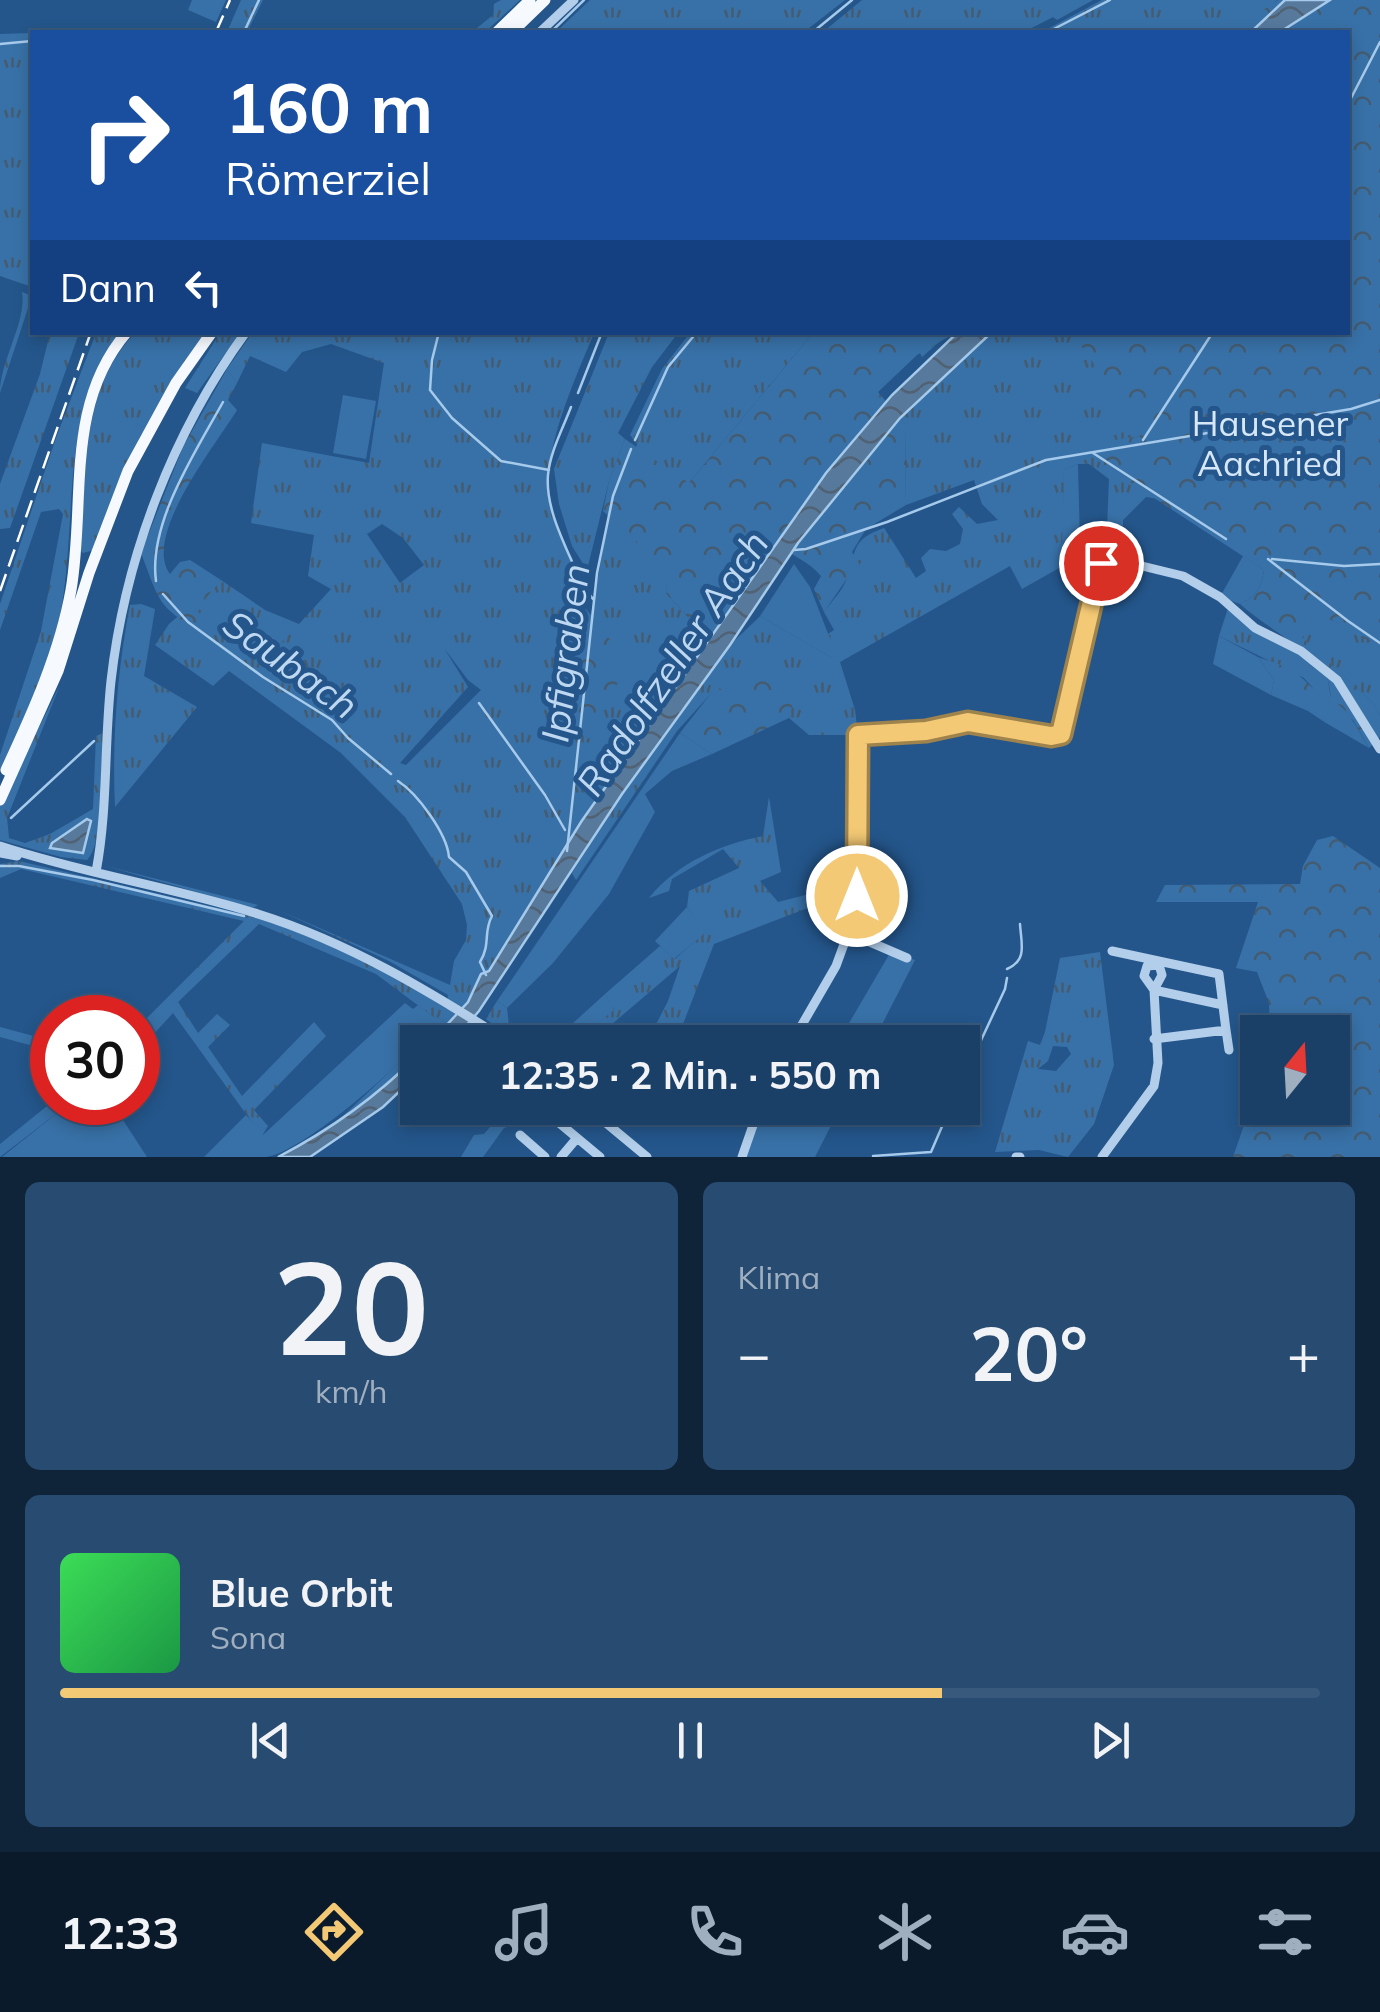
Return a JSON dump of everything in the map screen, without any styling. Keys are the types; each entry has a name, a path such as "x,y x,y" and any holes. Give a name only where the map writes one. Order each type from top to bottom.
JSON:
{"main road":[{"path":"500,30 530,0"},
{"path":"514,30 545,0"},
{"path":"0,782 62,631 71,588 86,419 102,367 125,335"},
{"path":"0,800 58,670 128,470 176,383 210,335"}],"street":[{"path":"542,30 574,0"},
{"path":"96,872 102,836 111,680 136,558 176,451 205,395 244,335"},
{"path":"802,1025 836,966 857,896 858,735 926,731 968,722 1051,736 1061,734 1101,563 1142,566 1183,576 1220,597 1255,628 1301,651 1338,680 1380,749"},
{"path":"0,849 15,856 40,858"},
{"path":"0,849 244,910 314,934 379,963 482,1025"},
{"path":"0,861 15,856"},
{"path":"849,932 907,958"},
{"path":"1112,950 1160,964 1219,974 1229,1050"},
{"path":"1102,1157 1154,1086 1158,1064 1154,990 1162,975 1160,964"},
{"path":"1160,964 1147,966 1144,972 1146,982 1154,990 1222,1005"},
{"path":"1154,1039 1226,1030"},
{"path":"562,1125 600,1157"},
{"path":"608,1125 647,1157"},
{"path":"742,1157 754,1125"},
{"path":"520,1135 545,1157"},
{"path":"561,1157 578,1138"}],"green space":[{"path":"192,0 226,0 216,22 188,10"},
{"path":"241,0 263,0 248,30 228,30"},
{"path":"520,0 487,30 478,30 493,15 494,4"},
{"path":"590,0 845,0 807,30 558,30"},
{"path":"862,0 1093,0 1057,20 1053,17 1028,30 825,30"},
{"path":"1102,0 1277,0 1252,23 1261,30 1046,30"},
{"name":"Hausener Aachried","path":"1278,0 1380,0 1380,647 1330,619 1302,637 1373,703 1380,715 1380,737 1369,748 1353,720 1325,703 1326,723 1271,695 1274,680 1258,657 1290,669 1331,697 1326,676 1317,664 1240,604 1257,591 1264,570 1075,446 1140,436 1142,432 1073,335 1350,335 1350,30 1233,30"},
{"path":"30,33 30,286 0,276 0,34"},
{"path":"22,292 30,295 30,302 0,393 1,380"},
{"path":"50,335 78,335 10,528 0,529 0,484 40,374"},
{"path":"95,335 120,335 101,362 78,433 64,594 52,648 0,772 0,755 41,631 63,514 59,509 41,512 0,630 0,604"},
{"path":"133,335 204,335 140,437 94,550 83,553 80,550 89,436 103,381"},
{"path":"219,335 239,335 197,393 185,388"},
{"path":"251,335 593,335 562,414 548,480 554,519 580,580 574,596 591,615 609,516 668,569 666,593 708,639 581,822 489,971 481,974 468,1002 447,1025 435,1025 435,1018 376,974 259,924 178,1002 198,1033 217,1014 230,1025 208,1047 242,1096 314,1022 326,1036 254,1110 268,1126 262,1136 173,1013 160,1027 160,1005 244,921 21,869 0,878 0,864 19,861 248,915 381,968 447,1009 448,995 389,961 276,909 450,985 454,961 466,940 462,904 405,817 341,753 229,671 213,686 155,645 169,624 221,580 265,610 299,624 331,589 308,576 314,535 251,523 262,443 369,463 384,363 331,344 302,352 286,372 250,356 237,383 227,369","holes":["382,524 403,538 424,565 400,583 367,534","444,648 468,680 481,690 406,765 400,763 468,687"]},
{"path":"608,335 676,335 652,367 618,433 625,439 609,481 587,570 572,546 559,504 554,469"},
{"path":"688,335 811,335 688,484 636,448 630,435 662,369"},
{"path":"811,335 952,335 917,355 878,392 905,424 906,505 866,529 852,552 865,574 848,577 824,612 814,589 821,576 776,544 708,639 666,593 667,569 603,511 609,481 625,439 689,483"},
{"path":"911,335 947,335 922,357"},
{"path":"949,335 1244,335 1264,570 1173,501 1146,497 1123,520 1123,546 1142,566 1075,559 1022,589 1010,566 840,662 855,710 858,735 809,735 789,718 792,703 715,689 677,731 576,880 572,873 665,731 727,649 760,616 834,659 828,634 834,630 824,612 843,587 856,547 865,537 884,528 916,578 926,571 921,558 930,549 946,551 960,544 963,529 952,514 959,507 977,524 998,520 982,504 974,480 906,505 905,424 900,418 968,351","holes":["1089,464 1109,479 1106,553 1099,553 1094,543 1063,545 1064,470"]},
{"path":"958,335 988,335 974,347"},
{"path":"227,369 237,383 228,400 237,410 173,515 164,558 170,574 180,562 190,560 221,580 196,610 214,626 206,635 163,603 141,553 183,447"},
{"path":"343,395 376,401 366,459 333,453"},
{"path":"1078,464 1080,543 1062,545 1064,470"},
{"path":"1243,556 1264,570 1257,591 1240,604 1220,597"},
{"path":"794,564 810,587 839,662 760,616"},
{"path":"130,605 155,609 144,676 197,707 115,807 115,731 122,656"},
{"path":"1229,605 1255,628 1301,651 1327,676 1331,698 1319,695 1304,678 1219,636"},
{"path":"1380,612 1380,715 1373,703 1301,637 1329,619 1370,638"},
{"path":"277,616 296,626 274,651 259,639"},
{"path":"596,623 626,658 590,739 568,727 559,710 563,675 577,641"},
{"path":"1219,636 1258,657 1274,680 1271,695 1213,664"},
{"path":"756,662 781,685 793,703 789,718 712,754 680,733 715,688 729,690"},
{"path":"60,685 7,818 9,838 25,843 50,834 93,809 96,736 103,733 100,819 87,860 0,840 0,806"},
{"path":"1319,695 1343,709 1369,748 1326,723 1309,704"},
{"path":"680,733 712,754 672,771 645,794 655,812 609,894 553,963 507,1008 497,1001"},
{"path":"769,797 781,872 760,881 778,902 821,891 821,903 714,944 683,1025 656,1025 680,966 611,1025 595,1025 613,1010 605,994 660,946 675,959 705,932 687,907 689,891 739,868 723,849 672,879 669,891 649,898 686,865 731,844 763,836"},
{"path":"1333,836 1380,868 1380,1157 1233,1157 1244,1125 1350,1125 1350,1015 1269,1015 1257,972 1236,968 1258,902 1156,902 1165,885 1300,884 1303,866 1317,840"},
{"path":"106,866 258,905 253,908"},
{"path":"687,907 706,932 674,959 655,941"},
{"path":"1100,952 1114,1065 1094,1124 1068,1157 1039,1150 995,1152 1028,1041 1040,1045 1045,1032 1060,958","holes":["1053,1046 1067,1047 1071,1054 1056,1071 1038,1069 1048,1061"]},
{"path":"890,953 915,960 882,1025 848,1025"},
{"path":"605,994 614,1010 596,1025 572,1024"},
{"path":"497,1001 507,1008 509,1025 494,1025 486,1019"},
{"path":"405,1003 413,1009 418,1005 435,1018 435,1025 400,1025 400,1062 303,1140 267,1157 204,1157 246,1115 263,1135"},
{"path":"0,1027 30,1035 30,1045 0,1037"},
{"path":"400,1062 398,1075 341,1118"},
{"path":"30,1120 30,1125 41,1125 0,1157 0,1144"},
{"path":"42,1125 126,1125 147,1157 2,1157"},
{"path":"492,1125 513,1125 504,1128 483,1157 461,1157 474,1135 484,1134"},
{"path":"753,1125 831,1125 815,1157 742,1157"}],"water":[{"path":"1285,0 1330,0 1283,30 1253,30"},
{"path":"955,335 989,335 900,418 798,543 622,794 479,1011 467,1025 447,1025 468,1002 481,974 489,971 581,822 826,473 892,395"},
{"path":"87,819 91,821 83,853 50,848 52,843"},
{"path":"400,1071 400,1091 383,1107 310,1157 278,1157 351,1112"}],"waterway":[{"name":"Saubach","path":"245,30 259,0"},
{"path":"553,30 584,0"},
{"path":"815,30 852,0"},
{"name":"Ipfigraben","path":"1052,30 1110,0"},
{"path":"0,44 30,41"},
{"path":"1350,100 1380,42"},
{"path":"438,335 430,390 452,418 501,461 549,470"},
{"path":"578,393 601,335"},
{"name":"Ipfigraben","path":"635,440 668,367 695,335"},
{"path":"1143,440 1211,335"},
{"name":"Radolfzeller Aach","path":"794,550 887,522 1046,460 1351,409 1380,400"},
{"name":"Saubach","path":"156,581 155,559 167,512 223,402"},
{"path":"571,407 551,458 548,488 558,529 580,580"},
{"name":"Ipfigraben","path":"567,851 597,573 613,496 631,449"},
{"path":"1093,453 1226,539"},
{"path":"1268,559 1380,643"},
{"path":"1272,559 1344,566 1380,564"},
{"path":"585,589 593,599"},
{"name":"Saubach","path":"163,594 188,622 263,677 332,720 391,774"},
{"path":"479,703 545,795 565,830"},
{"path":"11,818 94,741"},
{"name":"Saubach","path":"398,781 430,815 449,857 466,872 492,916 480,962 486,975"},
{"path":"0,866 93,880 244,916"},
{"path":"1007,969 1021,956 1020,924"},
{"path":"980,1042 1007,978"},
{"path":"873,1156 931,1152 943,1125"}],"railway":[{"path":"217,30 230,0"},
{"path":"0,591 90,335"}],"route":[{"path":"857,896 858,735 926,731 968,722 1051,736 1061,734 1101,563"}]}
